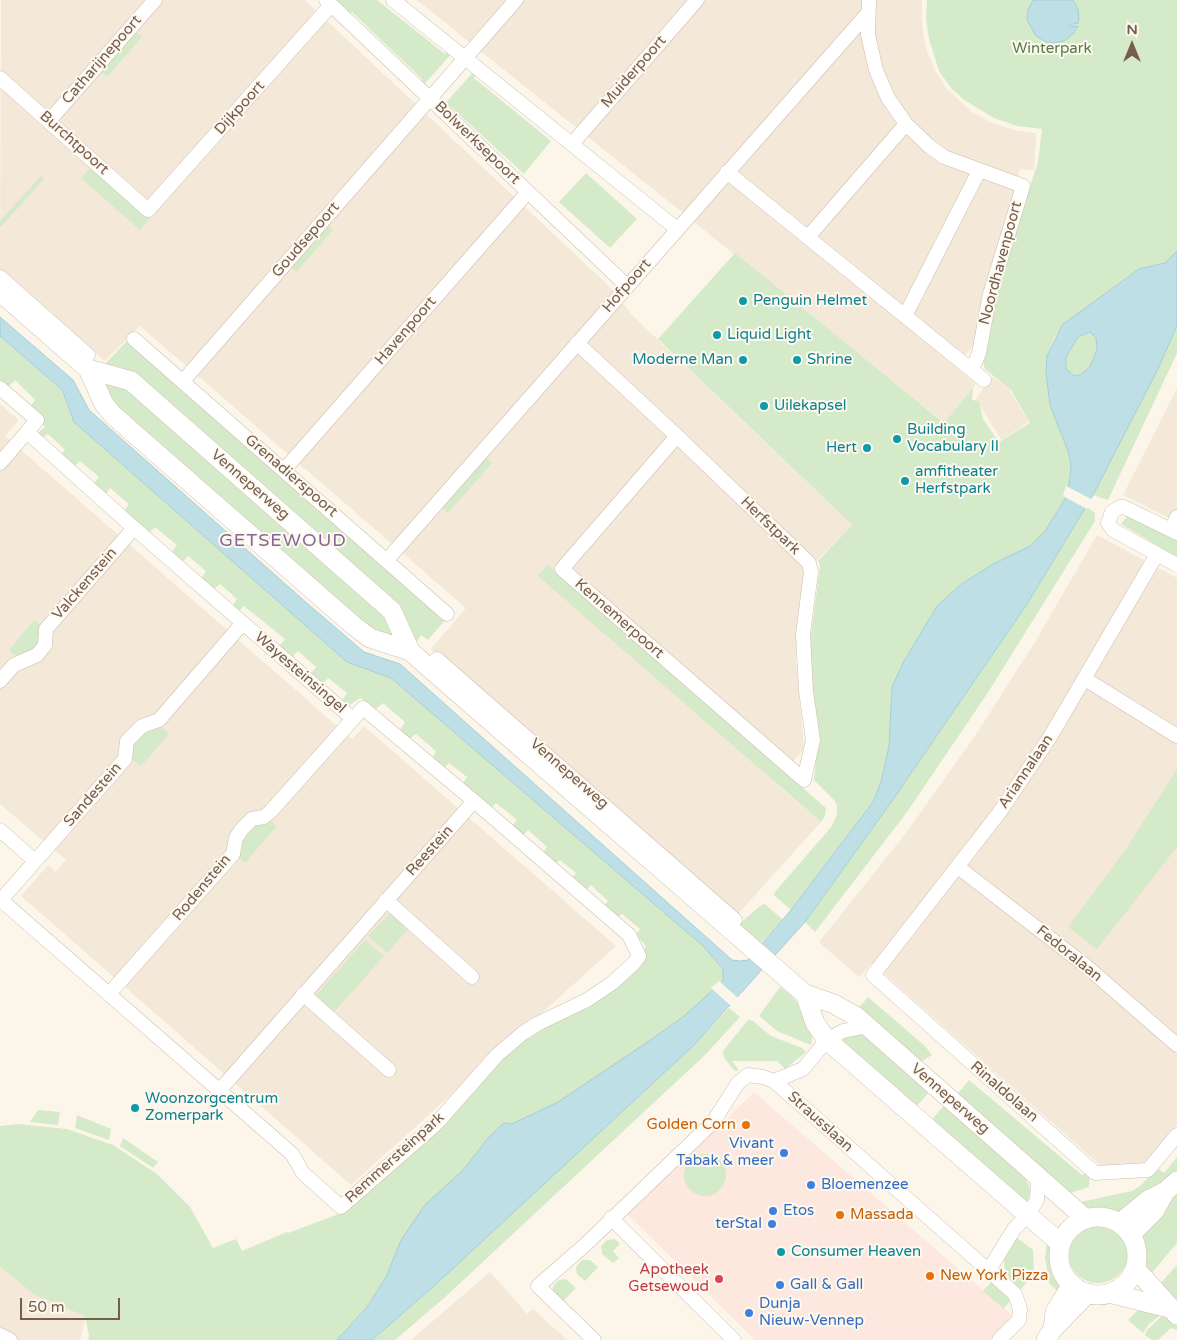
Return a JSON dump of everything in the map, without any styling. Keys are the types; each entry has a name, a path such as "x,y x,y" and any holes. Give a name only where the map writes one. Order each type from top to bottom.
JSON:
{"street":[{"name":"Catharijnepoort","path":"49,121 155,0"},
{"path":"394,0 677,229"},
{"name":"Goudsepoort","path":"183,381 516,0"},
{"name":"Muiderpoort","path":"572,144 697,0"},
{"name":"Bolwerksepoort","path":"329,2 627,286"},
{"name":"Dijkpoort","path":"148,210 329,2"},
{"path":"868,7 870,46 876,70 888,98 906,124 929,146 944,157 979,171 906,316"},
{"name":"Hofpoort","path":"388,560 727,172 868,7"},
{"name":"Burchtpoort","path":"0,78 148,210"},
{"path":"808,237 906,124"},
{"name":"Noordhavenpoort","path":"972,369 979,352 990,294 1023,186 979,171"},
{"path":"727,172 984,380"},
{"name":"Havenpoort","path":"284,470 528,192"},
{"name":"Venneperweg","path":"0,277 73,350"},
{"name":"Venneperweg","path":"0,292 88,362 131,381 392,611 410,651"},
{"name":"Grenadierspoort","path":"134,339 388,560 447,614"},
{"name":"Herfstpark","path":"577,343 677,436 809,564 811,572 803,634 806,691 813,740 804,780 763,745"},
{"name":"Venneperweg","path":"88,362 104,404 113,415 332,607 370,638 410,651 707,903 743,942 804,994 834,1004 857,1017 1086,1219"},
{"path":"0,388 37,420 0,463"},
{"name":"Wayesteinsingel","path":"27,432 242,624 353,719 363,708 474,802 629,935 639,956"},
{"name":"Kennemerpoort","path":"677,436 562,570 763,745"},
{"path":"1175,527 1124,507 1120,507 1112,512 1108,523 1113,530 1177,565"},
{"name":"Valckenstein","path":"0,681 14,665 37,655 45,645 46,629 134,528"},
{"name":"Ariannalaan","path":"873,975 999,813 1050,737 1157,554"},
{"name":"Sandestein","path":"1,901 125,758 127,741 142,726 159,720 242,624"},
{"path":"1085,679 1177,736"},
{"name":"Rodenstein","path":"110,994 232,854 236,838 242,829 252,819 264,817 271,811 353,719"},
{"name":"Reestein","path":"219,1091 474,802"},
{"path":"0,830 35,861"},
{"name":"Fedoralaan","path":"958,867 1071,954 1177,1044"},
{"path":"386,900 472,977"},
{"name":"Remmersteinpark","path":"1,901 292,1154 303,1172 341,1207 436,1124 497,1055 523,1033 592,997 612,983 639,956"},
{"name":"Venneperweg","path":"707,903 735,920"},
{"name":"Rinaldolaan","path":"873,975 1094,1173 1148,1170 1177,1135"},
{"path":"303,994 389,1070"},
{"name":"Venneperweg","path":"804,994 815,1023 827,1040 1061,1244"},
{"path":"774,1081 803,1069 827,1040 843,1031 868,1026"},
{"name":"Strausslaan","path":"594,1340 538,1286 585,1245 713,1122 738,1083 748,1075 774,1081 1015,1294 1020,1309 1019,1320 999,1340"},
{"path":"989,1270 1014,1229 1027,1216 1037,1200 1038,1176"},
{"path":"1125,1229 1148,1200 1171,1186"},
{"path":"1109,1293 1122,1286 1135,1268 1137,1251 1125,1229 1103,1217 1086,1219 1075,1224 1061,1244 1061,1266 1080,1289 1109,1293 1173,1312"},
{"path":"612,1218 734,1340"},
{"path":"1135,1268 1173,1312"},
{"path":"1049,1334 1080,1289"},
{"path":"0,1334 10,1340"}],"shaded area":[{"path":"1,0 305,0 612,289 631,314 852,525 804,574 797,626 796,660 804,749 774,782 821,822 737,915 431,649 466,608 140,326 105,361 0,270"},
{"path":"417,0 922,0 922,27 926,49 935,70 947,89 972,112 992,123 1014,130 1036,133 1033,170 1020,169 975,344 955,367 976,384 945,423"},
{"path":"992,376 1009,389 1029,422 1001,440 976,399"},
{"path":"1177,388 1177,522 1123,495"},
{"path":"0,404 19,420 5,436 352,739 364,726 616,946 351,1185 21,896 48,865 56,872 66,860 0,804"},
{"path":"1097,535 1177,578 1177,1124 1143,1166 1101,1166 872,963 859,977 819,942 906,833 973,739 1035,642"},
{"path":"754,1092 1014,1317 990,1340 755,1340 627,1214"},
{"path":"0,1267 35,1295 86,1316 80,1340 0,1340"},
{"path":"490,1272 527,1314 533,1309 567,1340 411,1340"}],"green space":[{"path":"331,0 377,0 445,54 449,50 452,53 422,87 419,84 423,80 352,12 347,15"},
{"name":"Winterpark","path":"927,0 1177,0 1177,251 1165,263 1139,269 1062,325 1054,338 1047,356 1046,373 1050,405 1068,451 1071,465 1069,485 1065,499 1045,531 1030,546 993,564 960,585 937,606 904,661 892,687 889,746 881,782 873,802 791,910 774,895 775,892 832,826 837,814 837,805 833,799 814,780 817,748 809,651 820,566 818,561 852,525 658,339 735,253 944,423 973,388 972,400 979,401 983,419 999,442 1030,423 1011,390 985,369 983,361 988,328 1010,247 1038,162 1042,129 1017,126 994,118 964,100 951,88 939,71 929,39 926,19"},
{"path":"134,31 142,37 107,77 100,70"},
{"path":"474,71 477,73 474,78 551,141 524,174 450,106 446,109 443,106"},
{"path":"93,165 151,216 140,230 81,178"},
{"path":"586,173 637,219 610,248 559,202"},
{"path":"41,176 44,179 0,228 0,221"},
{"path":"327,224 333,230 296,272 290,266 314,239 317,242 321,237 319,234"},
{"path":"1177,327 1177,353 1108,500 1093,495 1158,369"},
{"path":"1090,332 1096,338 1097,349 1090,367 1080,375 1074,376 1066,369 1066,357 1078,337"},
{"path":"0,336 61,390 74,422 347,662 391,678 703,946 723,969 723,981 712,990 689,1020 522,1128 512,1129 504,1123 490,1150 401,1240 386,1277 367,1307 338,1340 88,1340 85,1316 35,1295 0,1267 0,1126 18,1124 67,1129 113,1145 157,1174 190,1207 213,1248 236,1239 242,1251 287,1232 336,1215 360,1195 530,1032 586,1005 646,946 636,935 640,929 622,914 616,918 603,907 608,901 591,885 584,892 571,879 576,873 560,860 553,865 542,854 547,847 528,830 521,837 510,828 517,820 496,803 490,810 462,785 467,777 449,763 443,769 432,759 436,751 416,734 409,739 400,730 405,722 383,703 376,709 360,698 347,707 341,702 347,693 328,678 322,685 310,674 316,667 298,651 292,657 279,646 285,639 244,606 238,612 232,607 237,599 220,584 213,590 201,579 206,571 188,556 182,562 171,553 177,545 155,527 149,533 124,511 129,504 110,488 105,495 94,483 99,477 80,461 74,467 61,455 65,450 48,434 42,438 38,433 45,427 30,407 35,400 15,380 8,387 0,380"},
{"path":"128,340 446,619 428,640 421,635 414,646 397,612 102,367"},
{"path":"102,380 127,387 386,612 399,640 366,630 110,403"},
{"path":"486,458 492,463 448,513 442,508"},
{"path":"1086,506 1095,513 1095,521 987,694 907,812 815,932 805,922 892,801 1027,604"},
{"path":"1128,515 1177,539 1177,557 1121,524"},
{"path":"548,565 826,808 825,816 821,822 538,576"},
{"path":"34,620 40,625 40,643 30,653 15,655 9,650"},
{"path":"159,725 169,734 141,766 131,759 133,739 142,731 155,729"},
{"path":"1177,769 1177,847 1097,949 1068,927 1126,849"},
{"path":"269,820 277,826 245,863 237,856 240,852 243,837 251,828"},
{"path":"765,904 783,920 758,946 737,926 761,905"},
{"path":"392,911 410,927 387,953 368,936"},
{"path":"365,940 384,956 334,1012 316,995"},
{"path":"780,987 791,995 804,1012 813,1032 811,1045 777,1031 759,1016"},
{"path":"868,997 925,1046 932,1055 920,1062 858,1009"},
{"path":"729,1008 740,1017 704,1056 443,1299 395,1340 372,1340 693,1046"},
{"path":"748,1020 753,1021 771,1036 802,1048 806,1052 785,1069 777,1061 732,1061 739,1070 735,1071 724,1058 723,1051"},
{"path":"863,1034 931,1090 913,1110 837,1043 845,1037"},
{"path":"969,1080 1082,1175 1089,1171 1089,1187 1064,1195 955,1097"},
{"path":"946,1103 1025,1177 1031,1191 1025,1208 929,1123"},
{"path":"38,1110 60,1112 58,1125 30,1122"},
{"path":"77,1115 111,1129 109,1140 75,1128"},
{"path":"123,1138 158,1162 153,1168 120,1146"},
{"path":"701,1154 709,1154 720,1160 726,1175 720,1190 709,1196 701,1196 690,1190 684,1179 684,1171 690,1160"},
{"path":"1177,1157 1177,1172 1120,1213 1087,1209 1076,1203 1132,1191 1141,1185 1157,1168 1164,1173"},
{"path":"1177,1193 1177,1243 1149,1276 1142,1261 1143,1235"},
{"path":"1098,1223 1115,1228 1123,1236 1128,1253 1123,1270 1115,1278 1098,1283 1081,1278 1073,1270 1068,1253 1073,1236 1081,1228"},
{"path":"1016,1237 1033,1250 1034,1274 1020,1290 1010,1280 1004,1266 1004,1258"},
{"path":"1047,1238 1052,1247 1060,1278 1059,1293 1049,1283 1045,1258"},
{"path":"615,1239 620,1244 613,1251 619,1258 613,1263 602,1254 601,1246 607,1240"},
{"path":"582,1260 590,1260 598,1267 585,1281 577,1274 576,1267"},
{"path":"1177,1265 1177,1307 1158,1286"},
{"path":"566,1279 576,1288 563,1301 553,1293 553,1286 559,1280"},
{"path":"991,1282 1011,1299 1004,1309 983,1291"},
{"path":"1142,1306 1163,1313 1149,1324 1143,1333 1128,1320"},
{"path":"1164,1314 1177,1325 1177,1330 1171,1328 1158,1340 1152,1340 1145,1335 1147,1330"}],"water":[{"path":"1033,0 1073,0 1078,9 1079,18 1078,23 1069,25 1070,27 1078,26 1073,34 1064,41 1054,43 1046,42 1036,36 1027,20 1028,10"},
{"path":"1177,251 1177,326 1158,369 1093,495 1027,604 892,801 805,922 693,1046 434,1286 372,1340 337,1340 367,1307 386,1277 401,1240 425,1205 463,1170 489,1137 504,1123 512,1124 558,1102 652,1039 684,1016 723,981 723,969 703,946 391,678 347,662 74,422 62,390 0,336 0,317 73,380 89,410 309,605 364,652 400,664 732,960 740,961 748,960 791,910 873,802 881,782 889,746 892,687 904,661 937,606 960,585 993,564 1030,546 1045,531 1065,499 1069,485 1071,465 1068,451 1050,405 1046,373 1047,356 1062,325 1139,269 1165,263","holes":["1090,332 1096,338 1097,349 1090,367 1080,375 1074,376 1066,369 1066,357 1078,337"]}],"pier":[{"path":"1066,486 1093,500 1087,509 1063,496"},
{"path":"719,981 738,998 731,1006 711,988"}],"place":[{"name":"Penguin Helmet","path":"743,301"},
{"name":"Liquid Light","path":"717,335"},
{"name":"Moderne Man","path":"743,360"},
{"name":"Shrine","path":"797,360"},
{"name":"Uilekapsel","path":"764,406"},
{"name":"Building Vocabulary II","path":"897,439"},
{"name":"Hert","path":"867,448"},
{"name":"amfitheater Herfstpark","path":"905,481"},
{"name":"Woonzorgcentrum Zomerpark","path":"135,1108"},
{"name":"Golden Corn","path":"746,1125"},
{"name":"Vivant Tabak & meer","path":"784,1153"},
{"name":"Bloemenzee","path":"811,1185"},
{"name":"Etos","path":"773,1211"},
{"name":"Massada","path":"840,1215"},
{"name":"terStal","path":"772,1224"},
{"name":"Consumer Heaven","path":"781,1252"},
{"name":"New York Pizza","path":"930,1276"},
{"name":"Apotheek Getsewoud","path":"719,1279"},
{"name":"Gall & Gall","path":"780,1285"},
{"name":"Dunja Nieuw-Vennep","path":"749,1313"}],"district":[{"name":"GETSEWOUD","path":"283,541"}]}
